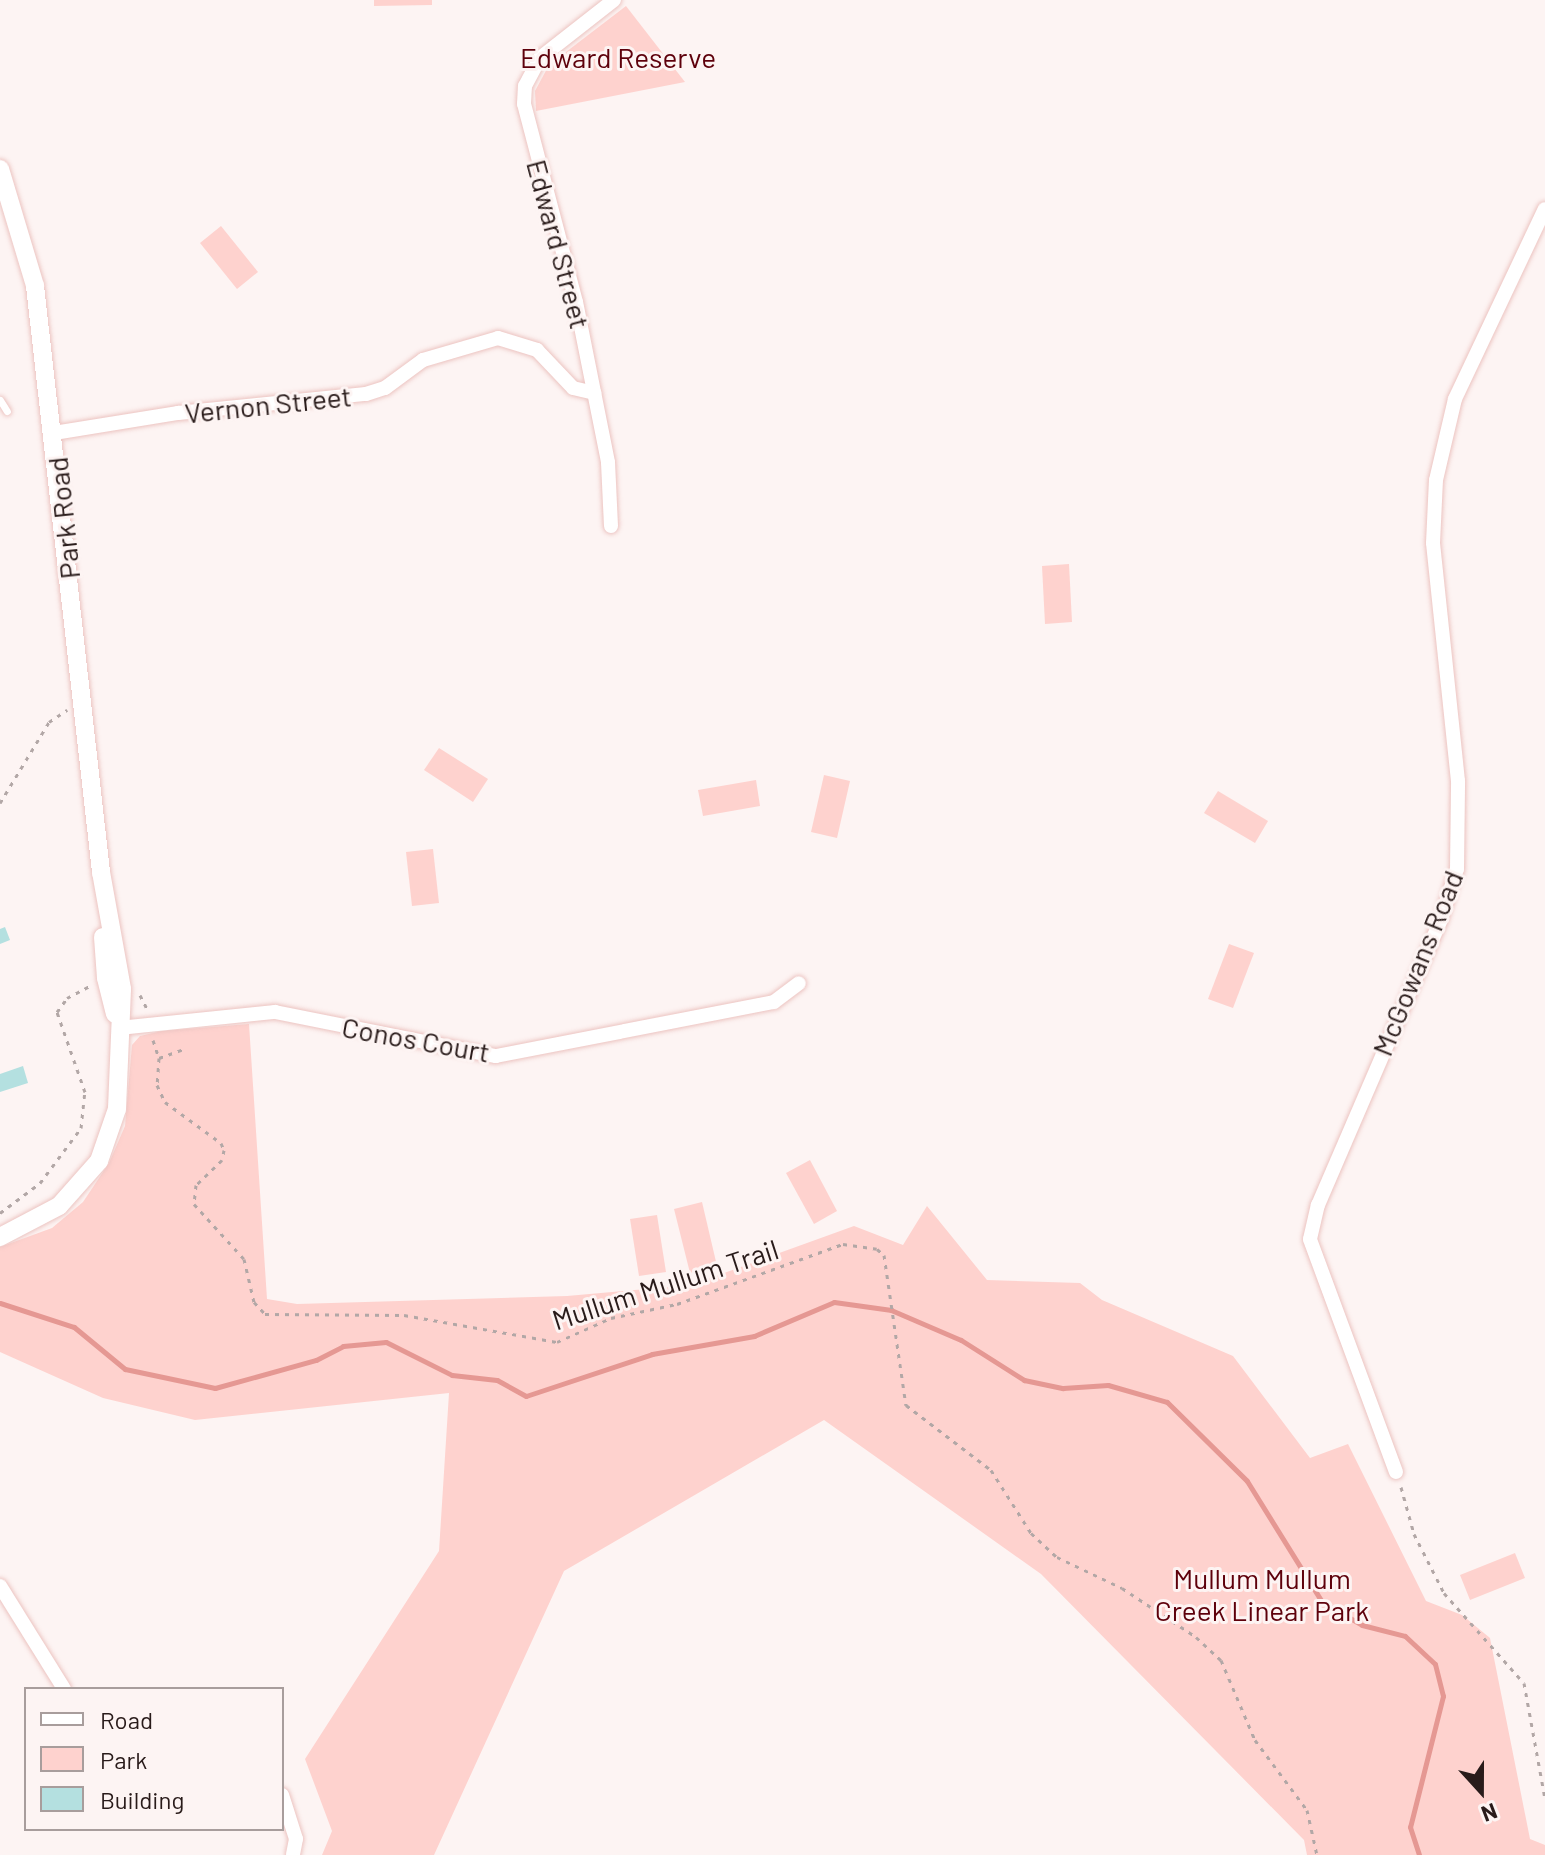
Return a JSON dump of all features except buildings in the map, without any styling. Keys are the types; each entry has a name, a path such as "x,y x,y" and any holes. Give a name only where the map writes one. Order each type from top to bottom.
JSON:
{"street":[{"name":"Edward Street","path":"611,526 608,462 594,393 561,233 524,104 525,86 540,58 614,0"},
{"name":"Park Road","path":"0,169 35,286 84,697 119,1028 117,1109 99,1161 59,1206 0,1237"},
{"name":"McGowans Road","path":"1396,1472 1310,1239 1318,1205 1441,919 1457,869 1458,781 1433,543 1436,480 1455,399 1545,209"},
{"name":"Vernon Street","path":"54,433 178,413 366,394 385,388 423,360 498,338 537,350 573,388 594,393"},
{"name":"Conos Court","path":"119,1028 275,1012 496,1056 774,1002 799,983"},
{"path":"0,1586 63,1687"},
{"path":"284,1801 296,1839 293,1855"}],"lane":[{"path":"0,400 7,411"}],"path":[{"path":"0,803 49,722 84,697"},
{"name":"Mullum Mullum Trail","path":"113,978 132,976 159,1058 157,1085 165,1102 221,1143 222,1160 196,1185 194,1204 244,1259 254,1302 265,1314 404,1315 545,1343 568,1339 611,1318 735,1285 843,1244 866,1244 884,1255 898,1376 906,1405 991,1470 1042,1545 1122,1588 1196,1637 1221,1660 1255,1740 1307,1810 1317,1855"},
{"path":"0,1213 40,1183 70,1146 84,1118 85,1092 57,1012 67,998 113,978"},
{"path":"159,1058 186,1048"},
{"path":"1396,1472 1414,1534 1444,1593 1524,1683 1545,1798"}],"green space":[{"path":"374,0 432,0 432,5 374,6"},
{"name":"Edward Reserve","path":"626,6 685,82 536,111 535,91 549,65"},
{"path":"221,226 258,272 237,289 200,243"},
{"path":"1069,564 1072,622 1045,624 1042,566"},
{"path":"439,748 488,779 473,802 424,770"},
{"path":"824,775 850,781 837,838 811,832"},
{"path":"756,780 760,806 703,816 698,790"},
{"path":"1218,791 1268,821 1255,843 1204,813"},
{"path":"433,849 439,903 412,906 406,852"},
{"path":"1229,944 1254,953 1233,1008 1208,999"},
{"name":"Mullum Mullum Creek Linear Park","path":"249,1024 267,1299 297,1304 567,1296 691,1285 854,1226 903,1245 927,1206 987,1280 1080,1283 1102,1300 1233,1356 1310,1458 1348,1444 1426,1601 1462,1615 1490,1638 1530,1839 1545,1845 1545,1855 1307,1855 1304,1840 1041,1574 824,1420 564,1571 434,1855 322,1855 332,1831 305,1759 439,1551 449,1393 195,1420 103,1398 0,1352 0,1247 52,1228 83,1202 109,1163 125,1126 132,1045 140,1036 162,1031"},
{"path":"810,1160 837,1211 814,1224 786,1173"},
{"path":"702,1202 717,1266 690,1273 674,1209"},
{"path":"657,1215 666,1272 639,1276 630,1219"},
{"path":"1515,1553 1525,1578 1470,1600 1460,1575"}],"waterway":[{"path":"0,1303 74,1327 125,1369 215,1388 316,1360 343,1346 386,1342 452,1375 497,1380 526,1396 652,1354 754,1336 834,1302 891,1310 961,1340 1024,1380 1063,1388 1108,1385 1167,1402 1247,1481 1322,1602 1362,1625 1405,1636 1435,1664 1443,1696 1410,1827 1419,1855"}]}
